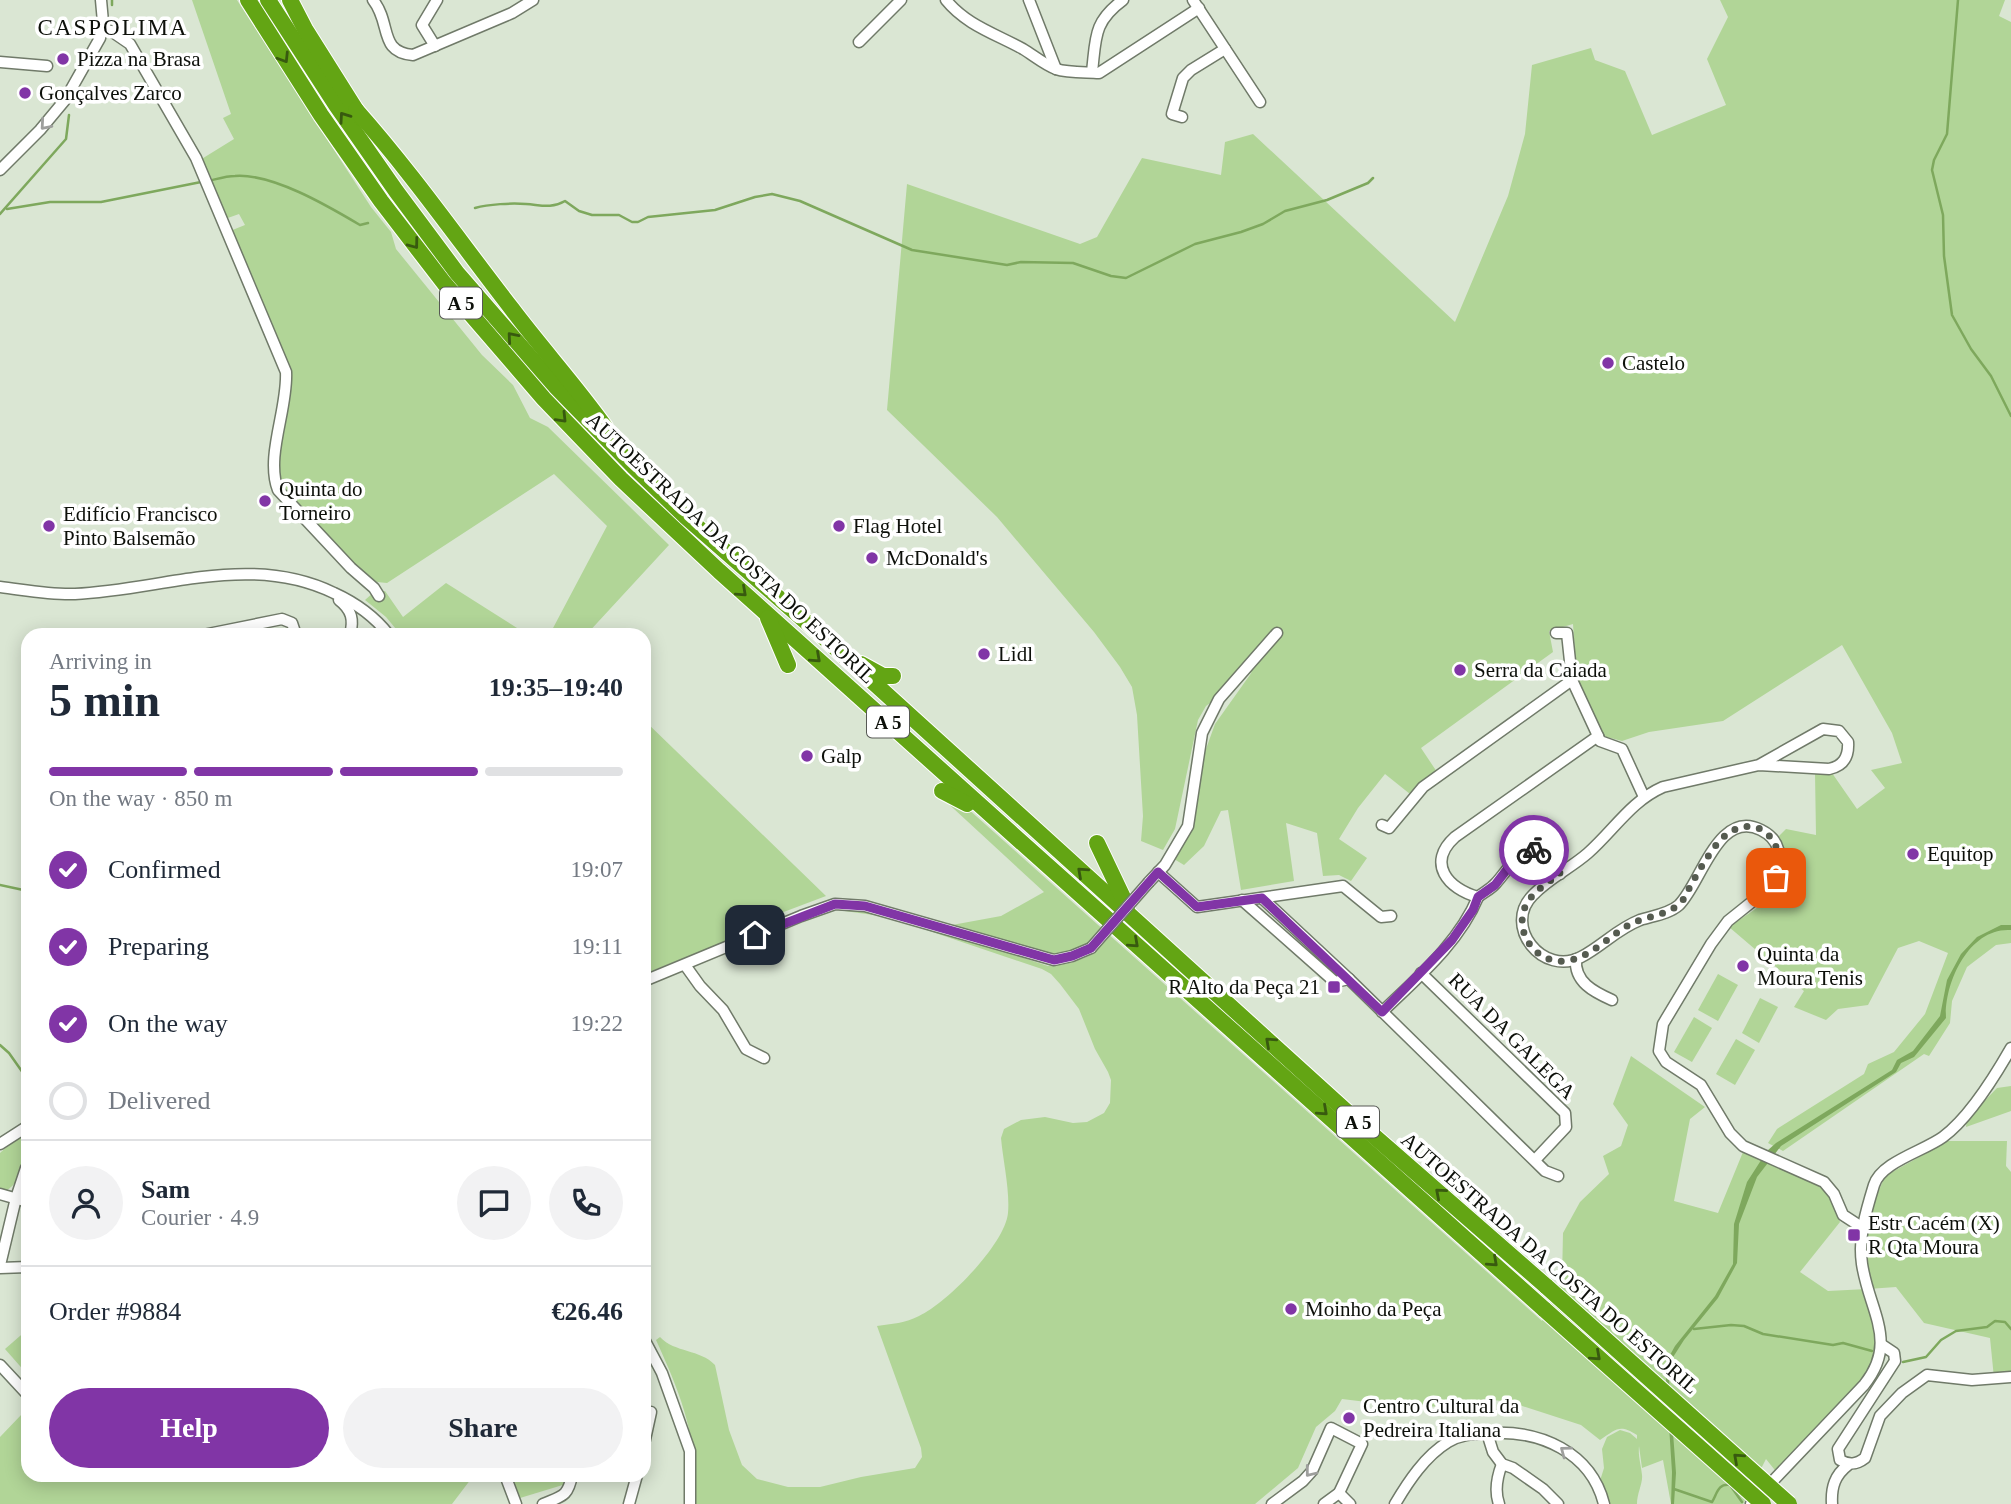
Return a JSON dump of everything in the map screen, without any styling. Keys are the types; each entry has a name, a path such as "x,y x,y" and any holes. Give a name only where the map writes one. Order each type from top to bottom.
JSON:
{"highway":[{"name":"AUTOESTRADA DA COSTA DO ESTORIL","path":"248,0 321,116 444,283 544,399 621,479 1010,832 1763,1504"},
{"name":"AUTOESTRADA DA COSTA DO ESTORIL","path":"268,0 336,105 457,273 557,388 633,466 686,517 1359,1123 1789,1504"},
{"path":"290,0 356,110 397,157 500,294 584,397 633,466"},
{"path":"298,0 305,29"},
{"path":"765,612 788,665"},
{"path":"820,635 869,669 883,676 893,676"},
{"path":"942,791 1010,832"},
{"path":"1097,843 1133,918"}],"street":[{"path":"0,170 40,131 65,100 98,42 103,15 101,0"},
{"path":"373,0 384,18 392,48 399,53 413,55 512,13 533,0"},
{"path":"435,46 422,25 437,0"},
{"path":"859,42 901,0"},
{"path":"946,0 957,13 984,30 1056,69 1099,73 1196,4 1260,102"},
{"path":"1029,0 1056,69"},
{"path":"1091,72 1100,23 1105,14 1123,0"},
{"path":"102,29 111,31 130,44 206,181 286,372 286,392 273,474 278,490 379,596"},
{"path":"1182,117 1172,114 1183,78 1225,49"},
{"path":"0,62 47,66"},
{"path":"0,587 76,594 242,573 285,576 327,589 362,609 382,628"},
{"path":"0,579 30,590"},
{"path":"327,589 350,612 350,628"},
{"path":"236,628 282,618 292,623 294,628"},
{"path":"651,978 835,904 865,906 1054,960 1091,948 1165,865 1188,826 1202,733 1219,699 1277,633"},
{"path":"1556,633 1567,633 1572,680 1600,741 1622,749 1644,797"},
{"path":"1382,825 1389,828 1423,787 1572,680"},
{"path":"1759,765 1829,769 1837,767 1847,755 1848,742 1839,731 1824,729 1759,765 1664,787 1644,797 1625,813 1588,854 1532,896 1525,907 1522,927 1529,945 1538,954 1556,961 1576,959 1619,931 1679,904 1720,840 1731,831 1752,827 1768,834 1778,848 1780,866 1773,885 1728,921 1710,944 1663,1024 1659,1051 1666,1062 1701,1085 1734,1138 1743,1146 1824,1182 1834,1194 1843,1216 1863,1228"},
{"path":"1478,897 1456,888 1444,874 1441,861 1449,842 1598,736"},
{"path":"1382,1012 1452,940 1473,910 1478,897 1495,885 1515,859 1528,851 1541,850 1552,856 1560,874"},
{"path":"1158,872 1197,907 1343,886 1381,917 1391,916"},
{"path":"1262,898 1349,979 1545,1171 1558,1175"},
{"path":"1242,900 1335,982 1349,979"},
{"path":"1576,959 1575,967 1584,984 1612,1000"},
{"path":"685,965 723,1010 746,1049 765,1058"},
{"name":"RUA DA GALEGA","path":"1421,974 1565,1113 1566,1127 1535,1160"},
{"path":"1751,1504 1871,1376 1880,1360 1882,1345 1862,1263 1863,1228 1879,1175 1886,1168 1936,1142 1951,1130 1992,1079 2011,1048"},
{"path":"0,1144 21,1130"},
{"path":"21,1183 0,1266 21,1267"},
{"path":"0,1194 21,1200"},
{"path":"1848,1465 1840,1460 1838,1448 1895,1361 1895,1353 1882,1345"},
{"path":"651,1352 662,1373 690,1451 690,1504"},
{"path":"0,1365 21,1388"},
{"path":"1832,1504 1831,1496 1836,1477 1848,1465 1859,1463 1865,1458 1881,1416 1902,1393 1927,1375 1972,1380 2011,1377"},
{"path":"651,1411 675,1407"},
{"path":"1272,1504 1312,1471 1331,1428 1362,1444 1339,1493 1324,1504"},
{"path":"1395,1504 1420,1467 1438,1449 1464,1435 1499,1432 1544,1439 1559,1446 1580,1462 1595,1479 1604,1504"},
{"path":"1487,1433 1493,1452 1502,1464 1513,1468 1543,1489 1558,1504"},
{"path":"1499,1504 1496,1495 1502,1464"},
{"path":"508,1482 516,1504"},
{"path":"543,1504 566,1494 571,1482"},
{"path":"629,1504 635,1482"},
{"path":"1339,1493 1350,1504"}],"shaded area":[{"path":"192,0 237,0 371,207 391,232 396,249 482,355 513,385 530,418 548,427 669,545 592,628 553,628 607,526 554,474 387,583 377,582 361,572 283,490 276,470 290,381 230,231 245,225 239,214 225,219 200,160 234,139 223,118 231,114"},
{"path":"1720,0 2005,0 1999,16 2011,22 2011,943 1996,945 1967,967 1952,1001 1950,1023 1929,1056 1924,1054 1783,1151 1768,1143 1777,1129 1864,1074 1868,1064 1894,1052 1925,1014 1948,953 1919,941 1898,948 1868,1005 1838,1009 1826,1020 1794,1007 1804,991 1729,927 1766,901 1781,884 1786,861 1777,838 1786,829 1816,835 1815,773 1832,773 1857,809 1885,788 1871,770 1902,763 1892,733 1842,645 1723,721 1649,732 1622,741 1603,736 1577,682 1573,624 1549,631 1553,652 1421,748 1437,772 1415,787 1410,794 1385,774 1358,808 1339,839 1367,858 1351,881 1339,875 1323,876 1317,833 1286,823 1294,881 1241,890 1228,810 1221,811 1204,846 1184,865 1174,859 1188,836 1198,798 1202,760 1215,724 1252,672 1206,706 1198,720 1175,829 1163,850 1141,841 1143,816 1137,715 1132,687 1094,632 997,517 887,410 907,184 1080,244 1097,237 1142,158 1221,175 1225,142 1253,134 1455,322 1508,196 1525,134 1532,65 1591,48 1595,60 1625,71 1652,135 1726,105 1707,59 1728,17"},
{"path":"446,583 517,628 395,628 365,600 374,592 385,591 403,617"},
{"path":"651,727 826,896 781,913 782,919 651,971"},
{"path":"941,797 967,808 1542,1321 1562,1279 1563,1233 1580,1202 1609,1174 1603,1156 1621,1146 1628,1125 1613,1104 1631,1056 1705,1107 1690,1119 1674,1201 1718,1213 1743,1152 1822,1186 1840,1222 1800,1272 1828,1291 1867,1289 1863,1228 1885,1176 1948,1141 2007,1141 2006,1166 2011,1172 2011,1377 1994,1378 1990,1338 1924,1323 1896,1287 1868,1289 1880,1332 1878,1365 1778,1474 1766,1459 1743,1504 1671,1504 1663,1460 1642,1468 1639,1446 1642,1478 1637,1504 1606,1504 1599,1484 1604,1468 1602,1449 1607,1437 1620,1430 1637,1439 1637,1435 1626,1430 1622,1429 1614,1431 1600,1440 1581,1425 1510,1402 1485,1399 1457,1406 1408,1407 1342,1399 1335,1411 1316,1427 1298,1468 1255,1504 694,1504 694,1459 687,1419 656,1340 660,1337 673,1346 702,1356 715,1365 729,1430 742,1465 757,1479 788,1487 820,1487 915,1468 922,1457 921,1448 877,1326 909,1320 931,1309 959,1286 997,1240 1008,1213 1001,1138 1004,1129 1021,1120 1045,1117 1073,1123 1087,1122 1104,1113 1110,1103 1111,1080 1108,1072 1095,1049 1079,1009 1051,974 888,917 830,909 848,906 931,928 1048,966 1072,962 1095,953 1062,956 1035,953 952,925 1001,916 1044,892"},
{"path":"2001,925 2011,925 2011,930 1996,931 1983,938 1971,947 1962,960 1949,989 1946,1018 1914,1057 1901,1063 1896,1072 1781,1146 1757,1177 1739,1224 1737,1263 1718,1298 1684,1340 1668,1365 1676,1473 1674,1504 1671,1504 1672,1472 1665,1364 1675,1346 1715,1296 1733,1264 1734,1224 1747,1182 1767,1151 1776,1143 1892,1070 1897,1060 1913,1051 1940,1016 1947,980 1961,954 1977,937"},
{"path":"1718,974 1738,985 1718,1021 1698,1010"},
{"path":"1760,998 1778,1007 1759,1043 1742,1033"},
{"path":"1694,1017 1712,1028 1692,1062 1674,1052"},
{"path":"1736,1039 1755,1050 1735,1085 1716,1074"},
{"path":"2011,1086 2011,1111 1966,1127 1967,1119 1997,1088"},
{"path":"21,1137 21,1173 6,1191 0,1189 0,1153"},
{"path":"21,1335 21,1367 5,1349"},
{"path":"21,1415 21,1482 469,1482 452,1504 0,1504 0,1437"},
{"path":"514,1482 566,1482 566,1484 520,1498"}],"waterway":[{"path":"112,0 112,5"},
{"path":"1958,0 1947,134 1932,170 1943,215 1944,256 1952,315 1971,349 1991,376 2011,416"},
{"path":"0,214 66,139 69,115"},
{"path":"208,181 235,176 266,180 299,192 360,225 368,223"},
{"path":"475,208 507,204 550,206 565,201 579,211 592,215 619,215 638,222 648,217 715,210 772,194 800,201 912,250 1007,265 1021,262 1073,263 1111,276 1126,278 1195,244 1263,224 1285,211 1327,200 1368,183 1373,178"},
{"path":"7,209 50,202 101,202 201,182"},
{"path":"0,885 21,890"},
{"path":"0,1045 21,1070"},
{"path":"1903,1362 1926,1357 1941,1340 1956,1331 1987,1327 1995,1321 2005,1322 2011,1329"},
{"path":"1694,1329 1744,1326 1763,1334 1833,1345 1843,1343 1872,1351"},
{"path":"1674,1489 1712,1502 1720,1487 1730,1485 1742,1502"}],"way so far":[{"path":"1534,850 1541,850 1552,856 1560,874 1532,896 1525,907 1522,927 1529,945 1538,954 1556,961 1582,957 1637,921 1676,907 1724,835 1741,827 1759,829 1775,842 1780,866 1776,878"}],"place":[{"name":"Pizza na Brasa","path":"63,59"},
{"name":"Gonçalves Zarco","path":"25,93"},
{"name":"Castelo","path":"1608,363"},
{"name":"Quinta do Torneiro","path":"265,501"},
{"name":"Edifício Francisco Pinto Balsemão","path":"49,526"},
{"name":"Flag Hotel","path":"839,526"},
{"name":"McDonald's","path":"872,558"},
{"name":"Lidl","path":"984,654"},
{"name":"Serra da Caiada","path":"1460,670"},
{"name":"Galp","path":"807,756"},
{"name":"Equitop","path":"1913,854"},
{"name":"Quinta da Moura Tenis","path":"1743,966"},
{"name":"R Alto da Peça 21","path":"1334,987"},
{"name":"Estr Cacém (X) R Qta Moura","path":"1854,1235"},
{"name":"Moinho da Peça","path":"1291,1309"},
{"name":"Centro Cultural da Pedreira Italiana","path":"1349,1418"}],"district":[{"name":"CASPOLIMA","path":"113,27"}],"route":[{"path":"755,935 835,904 865,906 1054,960 1091,948 1158,872 1197,907 1262,898 1382,1012 1452,940 1473,910 1478,897 1495,885 1515,859 1534,850"}]}
